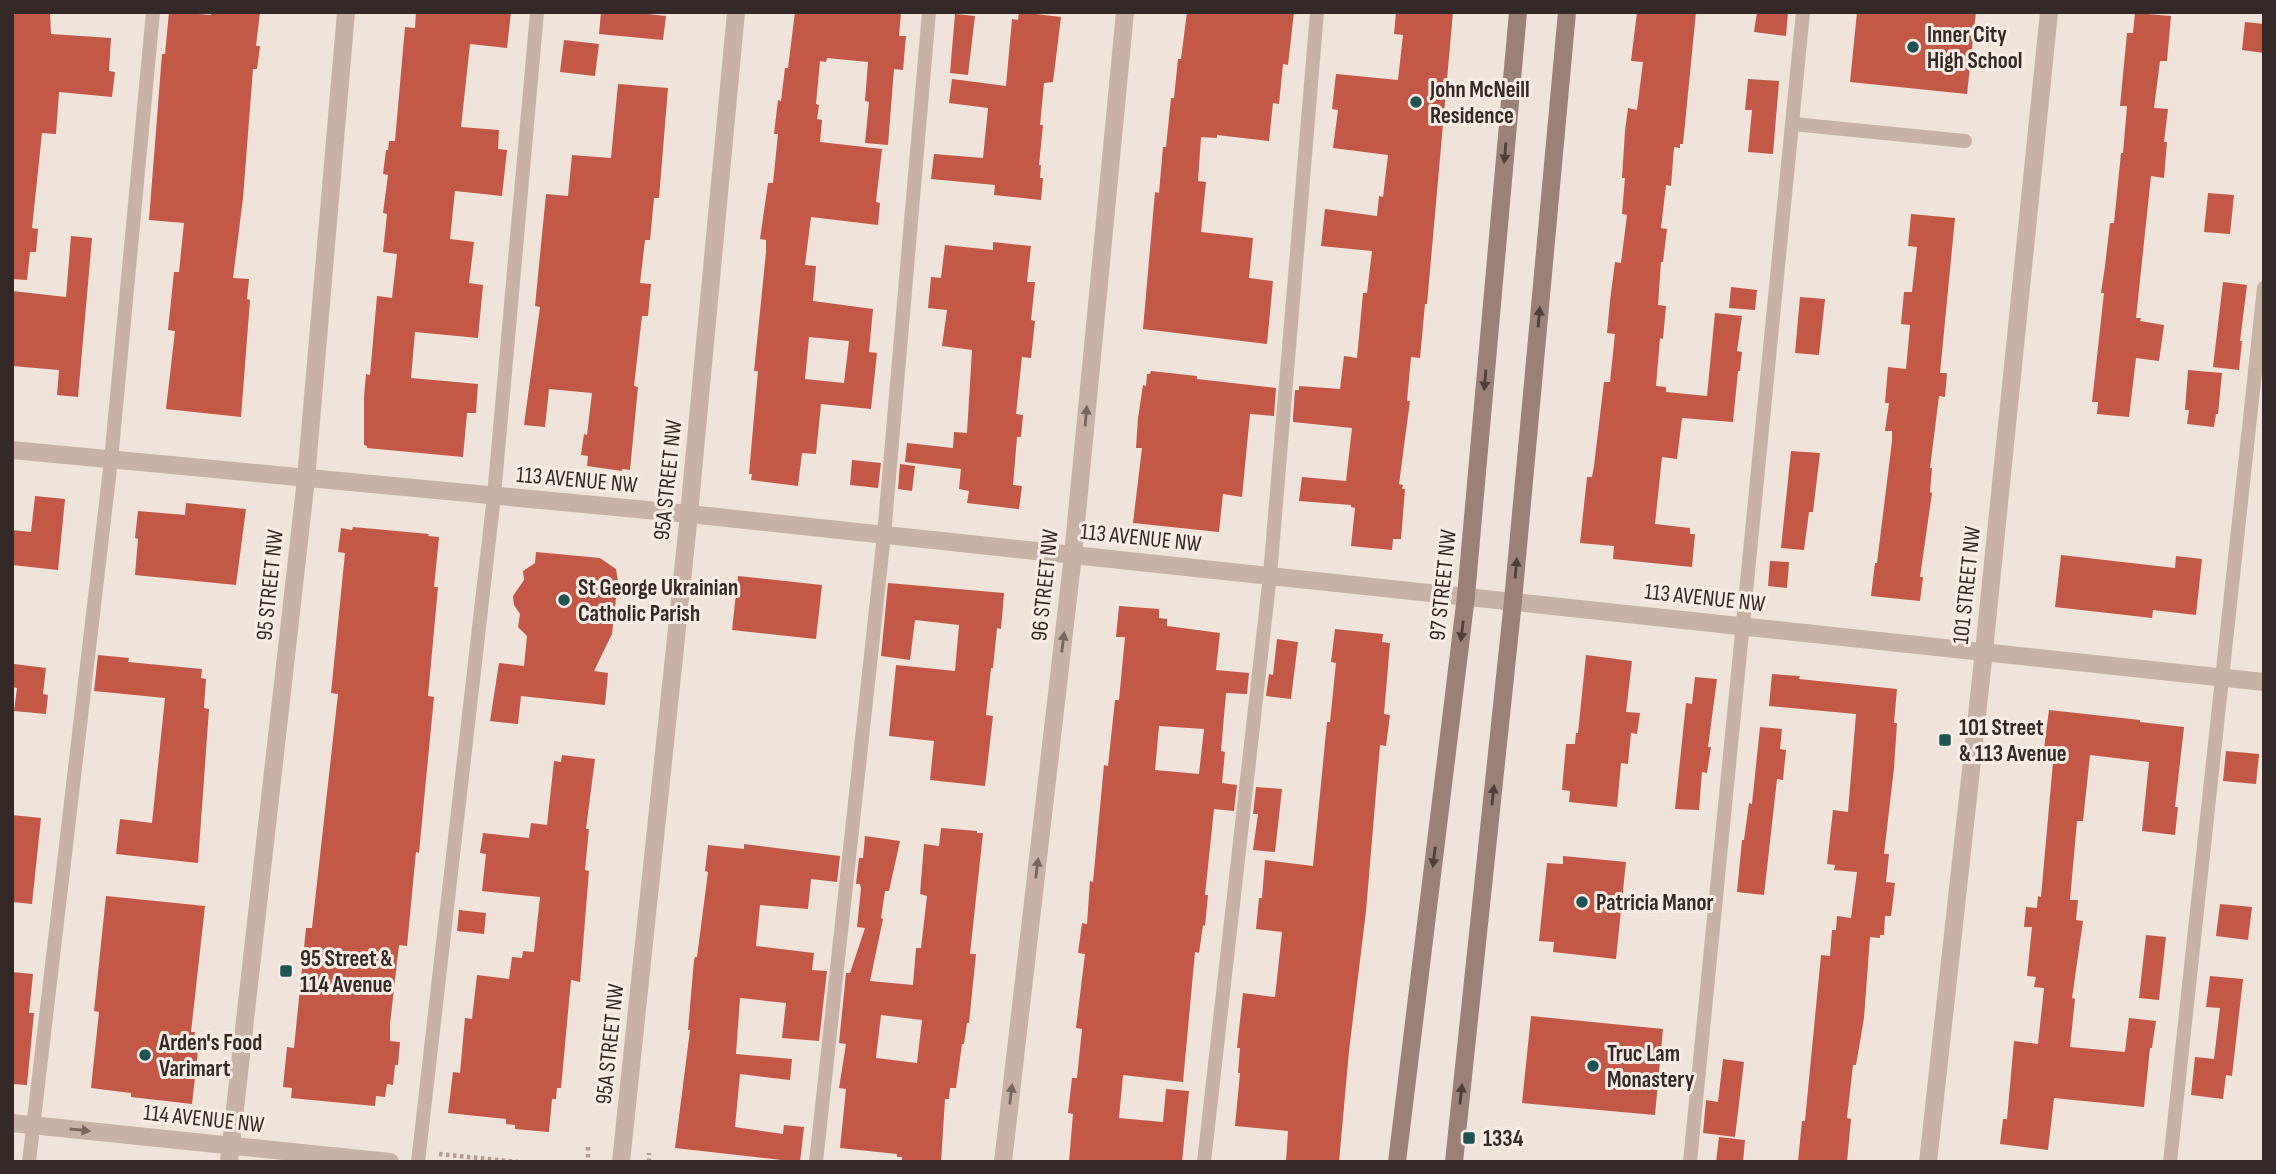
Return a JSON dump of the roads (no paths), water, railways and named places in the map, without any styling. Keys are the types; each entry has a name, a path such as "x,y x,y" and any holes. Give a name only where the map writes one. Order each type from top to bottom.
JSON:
{"main road":[{"name":"97 STREET NW","path":"1397,1162 1466,596 1518,12"},
{"path":"1454,1162 1513,601 1567,12"}],"street":[{"name":"95 STREET NW","path":"230,1154 306,479 346,12"},
{"name":"95A STREET NW","path":"621,1162 689,514 736,12"},
{"name":"96 STREET NW","path":"1003,1162 1073,555 1125,12"},
{"name":"101 STREET NW","path":"1927,1162 1984,651 2049,12"},
{"name":"113 AVENUE NW","path":"12,450 689,514 2264,682"},
{"name":"114 AVENUE NW","path":"12,1123 230,1154 390,1162"}],"lane":[{"path":"29,1162 111,460 153,12"},
{"path":"418,1162 494,496 537,12"},
{"path":"816,1162 884,535 929,12"},
{"path":"1204,1162 1270,575 1317,12"},
{"path":"1690,1162 1803,12"},
{"path":"1793,124 1965,141"},
{"path":"2170,1162 2264,288"}],"place":[{"name":"Inner City High School","path":"1913,47"},
{"name":"John McNeill Residence","path":"1416,102"},
{"name":"St George Ukrainian Catholic Parish","path":"564,600"},
{"name":"101 Street & 113 Avenue","path":"1945,740"},
{"name":"Patricia Manor","path":"1582,902"},
{"name":"95 Street & 114 Avenue","path":"286,971"},
{"name":"Arden's Food Varimart","path":"145,1055"},
{"name":"Truc Lam Monastery","path":"1593,1066"},
{"name":"1334","path":"1469,1138"}]}
